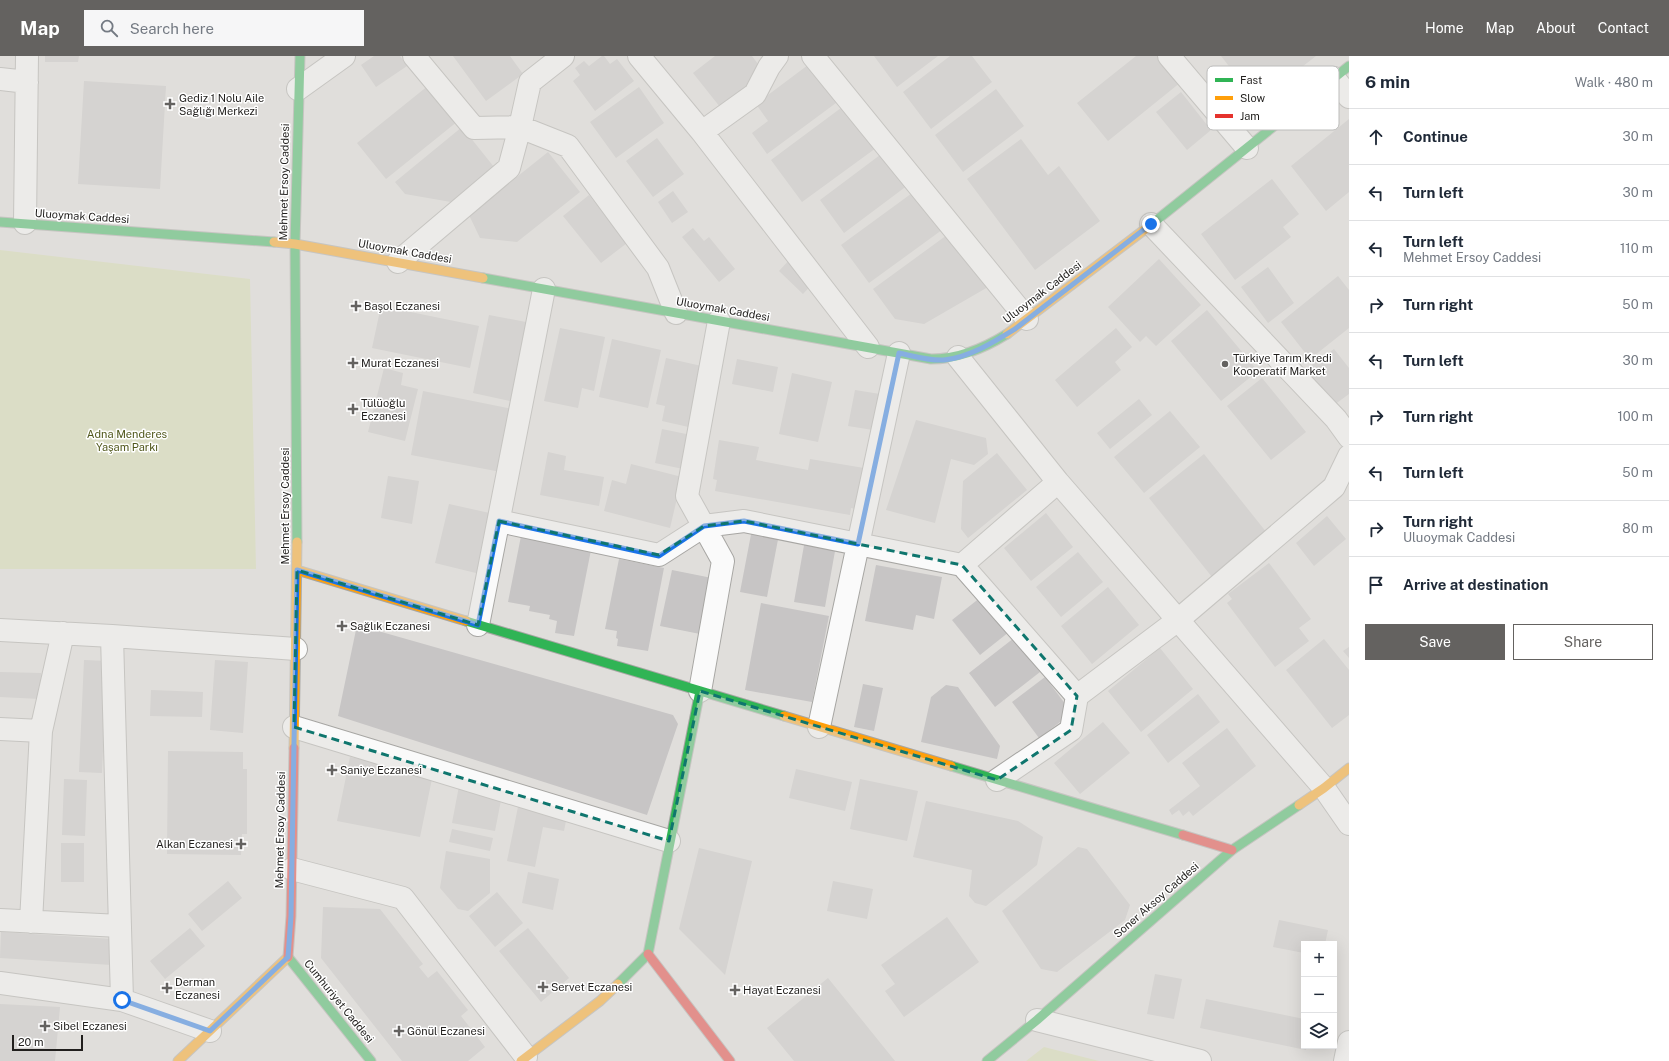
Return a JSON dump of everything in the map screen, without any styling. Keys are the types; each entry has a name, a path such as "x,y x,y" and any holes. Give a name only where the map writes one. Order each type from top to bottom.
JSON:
{"street":[{"path":"25,223 27,56"},
{"name":"Mehmet Ersoy Caddesi","path":"288,957 292,870 296,649 295,244 300,56"},
{"path":"298,89 344,56"},
{"path":"414,56 474,128 520,127 568,146 658,268 676,313"},
{"path":"398,262 509,168 530,82 563,56"},
{"path":"639,56 702,132 868,347"},
{"path":"813,56 1028,319"},
{"path":"1169,56 1207,101"},
{"path":"1341,56 1342,72 1349,97"},
{"path":"702,132 755,94 768,60"},
{"path":"0,79 27,82"},
{"path":"1232,130 1247,148"},
{"name":"Uluoymak Caddesi","path":"0,222 295,244 931,359 944,360 958,357 997,341 1028,319 1151,224 1270,130"},
{"path":"1151,224 1342,414 1349,437"},
{"path":"478,625 544,289"},
{"path":"292,870 403,898 523,1059 600,1000 648,954 669,841 700,691 723,562 687,496 719,321"},
{"path":"819,727 899,353"},
{"path":"958,357 1058,482 1324,788 1349,824"},
{"path":"997,780 1072,730 1077,696 1178,620 1334,487 1349,456"},
{"path":"962,565 1058,482"},
{"path":"499,521 659,556 704,526 744,521 962,565 1077,696"},
{"path":"297,570 1232,850"},
{"path":"0,630 296,649"},
{"path":"31,922 41,731 63,633"},
{"path":"112,636 122,1000"},
{"path":"294,727 669,841"},
{"path":"0,729 41,731"},
{"name":"Soner Aksoy Caddesi","path":"987,1061 1037,1020 1232,850 1324,788 1349,768"},
{"path":"0,920 120,926"},
{"path":"648,954 730,1061"},
{"path":"178,1061 288,957"},
{"name":"Cumhuriyet Caddesi","path":"288,957 371,1061"},
{"path":"0,983 122,1000 210,1031"},
{"path":"1037,1020 1200,1061"},
{"path":"1345,1061 1349,1042"}],"highlighted area":[{"path":"499,521 659,555 704,526 744,521 962,565 1077,696 1071,730 997,780 700,691 669,841 294,727 297,570 478,625"}],"green space":[{"name":"Adna Menderes Yaşam Parkı","path":"0,250 250,279 256,569 0,569"},
{"path":"1044,1047 1099,1061 1026,1061"}],"building":[{"path":"45,56 79,56 78,62 45,62"},
{"path":"374,56 400,56 407,66 376,87 361,65"},
{"path":"453,56 510,56 523,74 486,101"},
{"path":"604,56 610,64 617,59 634,81 595,111 573,81 580,75 575,68 584,61 589,66"},
{"path":"715,56 752,56 764,72 720,107 693,73"},
{"path":"874,56 938,56 897,87"},
{"path":"950,56 972,56 992,82 931,129 903,92"},
{"path":"1136,56 1161,56 1181,82 1108,141 1077,103"},
{"path":"1221,56 1316,56 1303,66 1229,66"},
{"path":"812,62 840,100 767,154 752,133 768,121 756,104"},
{"path":"84,81 166,86 160,189 78,184"},
{"path":"429,85 458,121 386,179 357,143"},
{"path":"639,87 664,123 616,158 590,122"},
{"path":"996,89 1024,126 963,172 935,135"},
{"path":"1181,92 1207,125 1207,130 1211,130 1187,150 1156,112"},
{"path":"845,105 876,148 802,202 771,160"},
{"path":"1349,119 1349,192 1326,211 1291,166 1335,130 1339,130 1339,127"},
{"path":"462,127 494,167 451,202 405,194 395,182"},
{"path":"657,138 684,174 653,197 626,161"},
{"path":"1021,139 1048,175 1059,166 1100,221 1035,270 967,179"},
{"path":"888,149 912,182 844,233 820,200"},
{"path":"548,152 580,192 517,242 480,238 469,215"},
{"path":"1272,179 1299,214 1283,227 1291,237 1235,280 1201,234"},
{"path":"919,188 946,227 869,283 841,245"},
{"path":"673,191 688,212 672,223 658,202"},
{"path":"589,195 627,243 601,263 563,216"},
{"path":"693,228 704,241 709,237 735,269 719,282 682,237"},
{"path":"947,235 988,287 924,324 895,319 873,289"},
{"path":"791,258 815,281 803,294 779,271"},
{"path":"1159,259 1201,305 1156,346 1146,336 1140,342 1108,307"},
{"path":"1268,267 1294,303 1268,323 1241,287"},
{"path":"1338,276 1349,290 1349,328 1310,359 1281,322"},
{"path":"381,306 479,326 470,368 372,348"},
{"path":"1207,310 1258,371 1221,401 1171,341"},
{"path":"489,315 531,323 515,402 473,393"},
{"path":"560,328 605,337 594,391 582,388 578,408 544,401"},
{"path":"1116,328 1132,347 1115,362 1121,370 1077,407 1055,380"},
{"path":"612,339 661,350 648,408 599,397"},
{"path":"1334,349 1349,368 1349,394 1334,405 1306,369"},
{"path":"666,358 706,367 693,428 662,421 665,406 656,404"},
{"path":"737,359 778,367 773,392 732,384"},
{"path":"384,368 403,373 401,385 418,389 405,441 368,432"},
{"path":"792,373 832,382 818,442 779,434"},
{"path":"1262,378 1306,432 1271,460 1227,406"},
{"path":"855,390 880,394 873,430 848,426"},
{"path":"423,391 513,409 501,472 411,455"},
{"path":"1139,399 1152,415 1110,449 1097,433"},
{"path":"1170,411 1200,447 1144,493 1114,457"},
{"path":"916,420 986,438 988,454 974,465 951,459 935,523 886,510"},
{"path":"662,429 691,435 683,469 655,463"},
{"path":"719,440 759,447 756,460 808,470 810,459 870,469 856,509 851,508 850,515 715,491 717,480 713,479"},
{"path":"548,452 566,456 564,470 604,477 599,506 540,495"},
{"path":"997,453 1027,490 968,538 961,529 963,481"},
{"path":"1204,454 1267,533 1212,577 1149,498"},
{"path":"631,464 682,477 670,528 604,511 612,480 626,484"},
{"path":"388,476 419,481 412,524 381,518"},
{"path":"449,504 494,514 480,574 435,563"},
{"path":"1046,513 1073,547 1031,581 1004,548"},
{"path":"1327,516 1346,539 1314,566 1296,543"},
{"path":"753,524 780,529 767,597 740,592"},
{"path":"806,534 837,540 825,607 794,602"},
{"path":"521,536 591,550 574,636 555,633 557,621 549,619 550,615 529,611 530,606 508,602"},
{"path":"1078,552 1103,582 1061,617 1036,587"},
{"path":"619,559 664,568 648,651 617,646 617,631 605,629"},
{"path":"1269,563 1311,619 1299,628 1309,641 1275,667 1227,603 1232,599 1228,594"},
{"path":"876,565 942,577 934,619 916,615 913,630 865,621"},
{"path":"672,570 712,578 700,634 660,626"},
{"path":"1108,587 1139,625 1092,664 1061,626"},
{"path":"981,597 1009,632 980,655 952,620"},
{"path":"761,603 829,616 812,702 745,690"},
{"path":"357,625 673,715 678,724 647,815 338,716"},
{"path":"1014,638 1040,672 995,707 969,673"},
{"path":"1324,639 1349,670 1349,715 1332,728 1286,670"},
{"path":"1349,647 1349,658 1343,651"},
{"path":"1160,648 1193,689 1141,732 1108,691"},
{"path":"84,660 107,661 102,773 79,772"},
{"path":"215,660 248,662 243,733 210,730"},
{"path":"0,672 41,673 40,699 0,697"},
{"path":"1045,677 1072,713 1039,738 1012,702"},
{"path":"863,684 883,688 874,731 854,727"},
{"path":"946,685 958,687 1000,746 997,759 921,742 931,697"},
{"path":"151,690 203,692 202,717 150,716"},
{"path":"1198,694 1220,722 1168,763 1147,735"},
{"path":"1103,722 1130,753 1080,794 1054,763"},
{"path":"1227,728 1256,766 1193,816 1189,811 1183,816 1179,810 1172,815 1169,810 1200,786 1182,763"},
{"path":"168,751 243,752 243,769 247,769 247,834 242,834 241,855 167,854"},
{"path":"350,757 433,774 420,837 337,821"},
{"path":"796,769 852,782 845,811 789,798"},
{"path":"64,779 87,780 85,836 62,835"},
{"path":"860,779 918,791 907,841 850,829"},
{"path":"459,786 502,795 495,831 452,823"},
{"path":"926,801 1018,821 1043,837 1037,865 986,906 975,903 969,896 972,870 913,857"},
{"path":"519,802 568,811 564,831 543,827 535,867 507,861"},
{"path":"452,829 493,838 490,851 449,842"},
{"path":"61,843 84,843 84,882 61,882"},
{"path":"1078,847 1087,849 1130,905 1125,920 1057,972 1041,969 1002,911"},
{"path":"699,848 752,861 725,975 679,929"},
{"path":"446,851 490,859 490,893 468,911 458,909 440,888"},
{"path":"528,872 559,879 553,910 522,903"},
{"path":"228,881 242,898 202,931 188,914"},
{"path":"833,881 873,889 867,919 827,911"},
{"path":"497,892 523,923 495,947 469,916"},
{"path":"323,907 380,909 423,964 419,967 428,978 437,971 468,1010 461,1016 485,1047 468,1061 402,1061 321,958"},
{"path":"947,917 979,962 904,1017 885,991 895,984 881,965"},
{"path":"1279,920 1328,930 1326,941 1301,941 1301,952 1273,947"},
{"path":"190,928 205,946 165,979 150,961"},
{"path":"528,928 569,978 541,1002 499,951"},
{"path":"1,932 113,939 112,965 0,958"},
{"path":"1155,974 1182,979 1174,1019 1147,1014"},
{"path":"828,978 895,1061 794,1061 767,1028"},
{"path":"1206,999 1301,1018 1301,1049 1200,1028"},
{"path":"0,1004 60,1007 55,1061 0,1061"}],"traffic: fast":[{"path":"297,542 295,244 300,56"},
{"path":"1339,74 1349,66"},
{"path":"1148,227 1269,130"},
{"path":"0,222 274,242"},
{"path":"483,278 931,359 941,359 961,355 980,349 1007,334"},
{"path":"466,621 784,716"},
{"path":"618,984 648,954 700,691"},
{"path":"951,766 1183,835"},
{"path":"987,1061 1037,1020 1232,850 1299,805"},
{"path":"288,957 371,1061"}],"traffic: slow":[{"path":"1007,334 1148,227"},
{"path":"274,242 295,244 483,278"},
{"path":"294,748 297,542"},
{"path":"297,570 466,621"},
{"path":"784,716 951,766"},
{"path":"1299,805 1324,788 1349,768"},
{"path":"178,1061 288,957"},
{"path":"521,1061 600,1001 618,984"}],"traffic: jam":[{"path":"288,957 291,916 294,748"},
{"path":"1183,835 1232,850"},
{"path":"648,954 730,1061"}],"place":[{"name":"Gediz 1 Nolu Aile Sağlığı Merkezi","path":"170,104"},
{"name":"Başol Eczanesi","path":"356,306"},
{"name":"Murat Eczanesi","path":"353,363"},
{"name":"Türkiye Tarım Kredi Kooperatif Market","path":"1225,364"},
{"name":"Tülüoğlu Eczanesi","path":"353,409"},
{"name":"Sağlık Eczanesi","path":"342,626"},
{"name":"Saniye Eczanesi","path":"332,770"},
{"name":"Alkan Eczanesi","path":"241,844"},
{"name":"Servet Eczanesi","path":"543,987"},
{"name":"Derman Eczanesi","path":"167,988"},
{"name":"Hayat Eczanesi","path":"735,990"},
{"name":"Sibel Eczanesi","path":"45,1026"},
{"name":"Gönül Eczanesi","path":"399,1031"}],"route":[{"path":"122,1000 210,1031 288,957 291,916 297,570 478,625 499,521 659,556 704,526 744,521 858,544 899,353 944,360 958,357 997,341 1015,329 1151,224"}]}
